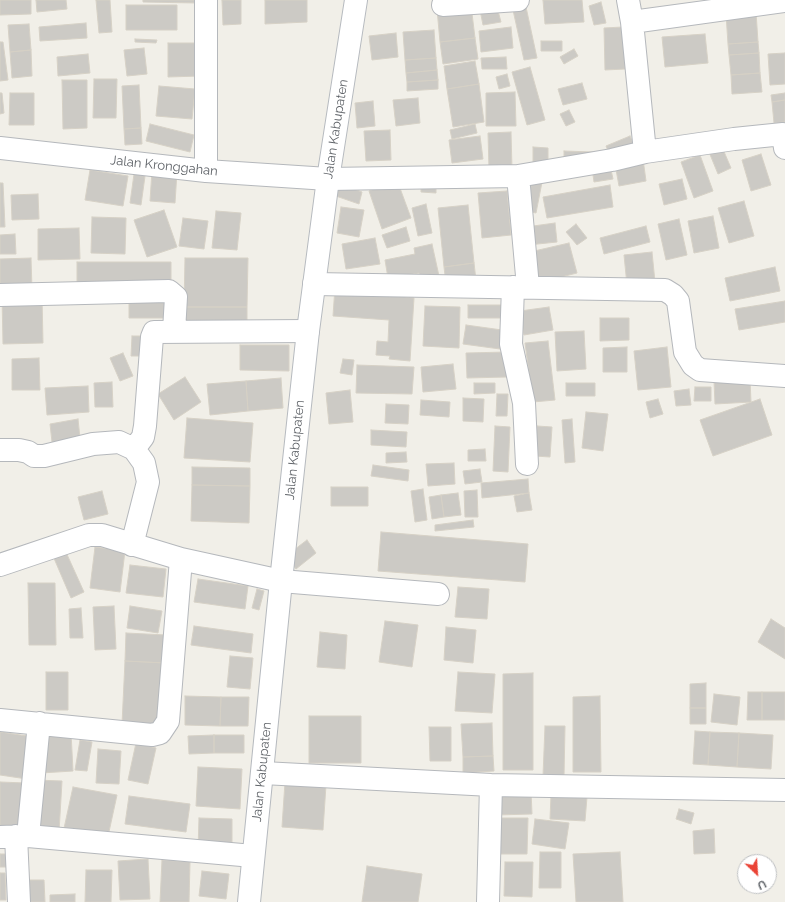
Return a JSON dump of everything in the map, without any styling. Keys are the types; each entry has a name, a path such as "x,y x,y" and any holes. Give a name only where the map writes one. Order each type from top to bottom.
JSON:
{"street":[{"path":"206,0 206,171"},
{"name":"Jalan Kabupaten","path":"249,902 308,331 328,179 356,0"},
{"path":"443,5 518,0"},
{"path":"628,0 632,22 645,152"},
{"path":"632,22 785,1"},
{"name":"Jalan Kronggahan","path":"0,148 206,171 328,179 518,176 612,160 645,152 734,139 784,139"},
{"path":"518,176 521,287 511,344 524,403 527,464"},
{"path":"314,284 665,290 673,295 678,301 685,352 693,365 700,370 785,376"},
{"path":"0,295 169,291 176,297 174,331"},
{"path":"134,449 143,438 152,337 154,332 308,331"},
{"path":"0,450 19,450 28,452 34,456 44,456 93,444 119,442 134,449 144,463 148,482 132,545"},
{"path":"0,565 89,535 102,535 132,545 181,558 281,581 438,594"},
{"path":"0,720 152,735 160,733 168,721 181,558"},
{"path":"19,902 15,836 39,723"},
{"path":"263,773 491,784 785,790"},
{"path":"488,902 491,784"},
{"path":"15,836 253,856"}],"building":[{"path":"0,0 31,0 31,14 0,15"},
{"path":"36,0 66,0 67,9 37,12"},
{"path":"96,0 110,0 112,32 99,33"},
{"path":"143,0 197,0 197,3 143,2"},
{"path":"222,0 241,0 241,24 223,25"},
{"path":"265,0 307,0 307,22 265,24"},
{"path":"543,0 582,0 584,22 545,24"},
{"path":"601,2 606,23 594,25 589,6"},
{"path":"126,5 177,5 177,30 126,30"},
{"path":"471,5 475,38 440,42 437,9"},
{"path":"497,7 501,22 483,25 480,10"},
{"path":"526,7 537,58 524,60 513,10"},
{"path":"756,12 758,42 728,44 726,14"},
{"path":"86,23 87,38 40,41 39,27"},
{"path":"29,24 31,50 10,52 8,25"},
{"path":"511,27 513,48 481,52 479,31"},
{"path":"623,27 625,69 605,70 604,28"},
{"path":"434,30 436,58 405,60 403,32"},
{"path":"396,33 398,57 372,60 369,36"},
{"path":"705,34 708,63 665,67 662,37"},
{"path":"475,38 478,59 443,64 440,42"},
{"path":"135,39 157,40 156,43 135,42"},
{"path":"541,41 562,41 562,51 541,51"},
{"path":"0,42 3,42 8,80 0,81"},
{"path":"758,42 759,53 729,55 728,44"},
{"path":"168,43 199,43 200,76 168,77"},
{"path":"144,48 147,74 127,76 124,50"},
{"path":"574,49 578,56 564,64 560,57"},
{"path":"31,50 32,76 12,78 10,52"},
{"path":"759,53 760,73 731,75 729,55"},
{"path":"785,53 785,84 770,85 768,54"},
{"path":"88,54 90,73 58,76 57,57"},
{"path":"506,57 507,69 482,69 481,58"},
{"path":"436,58 437,70 406,73 405,60"},
{"path":"475,61 479,84 447,89 444,66"},
{"path":"530,67 545,120 527,125 512,72"},
{"path":"437,70 438,80 407,82 406,73"},
{"path":"760,73 762,92 732,94 731,75"},
{"path":"507,74 510,86 499,89 496,77"},
{"path":"94,79 117,79 116,118 93,118"},
{"path":"62,80 87,80 87,128 63,129"},
{"path":"438,80 438,89 407,91 407,82"},
{"path":"582,83 587,99 563,105 558,89"},
{"path":"479,84 484,122 453,127 447,89"},
{"path":"139,85 141,128 124,129 122,86"},
{"path":"159,86 195,89 192,119 156,116"},
{"path":"515,92 516,126 486,126 486,93"},
{"path":"0,93 2,93 4,113 0,114"},
{"path":"10,93 34,93 34,125 9,125"},
{"path":"785,93 785,100 772,102 771,95"},
{"path":"418,98 420,123 396,126 393,100"},
{"path":"785,100 785,122 774,123 772,102"},
{"path":"373,101 375,126 357,128 355,103"},
{"path":"569,110 575,122 566,126 560,114"},
{"path":"150,124 194,135 190,152 146,141"},
{"path":"475,124 477,133 452,139 450,130"},
{"path":"141,128 142,144 125,145 124,129"},
{"path":"390,130 391,160 366,161 364,131"},
{"path":"511,132 512,169 489,170 488,133"},
{"path":"480,136 483,159 452,163 449,140"},
{"path":"630,136 636,150 612,160 606,146"},
{"path":"533,147 548,148 548,166 533,166"},
{"path":"722,147 731,168 718,174 709,152"},
{"path":"564,151 593,152 593,162 564,161"},
{"path":"761,154 771,185 751,191 742,160"},
{"path":"700,155 713,191 694,198 681,162"},
{"path":"643,159 646,181 619,186 615,164"},
{"path":"610,165 613,179 594,182 592,168"},
{"path":"135,167 146,169 141,205 130,203"},
{"path":"90,170 128,176 123,206 85,200"},
{"path":"152,171 177,172 175,203 150,201"},
{"path":"533,175 543,177 536,213 526,211"},
{"path":"682,179 687,199 664,205 659,184"},
{"path":"397,180 411,218 382,229 369,191"},
{"path":"0,183 3,183 5,227 0,227"},
{"path":"337,183 362,192 359,204 333,195"},
{"path":"421,183 436,184 436,193 421,192"},
{"path":"610,185 613,207 547,218 543,197"},
{"path":"507,191 511,235 482,238 478,193"},
{"path":"38,194 39,219 12,220 11,195"},
{"path":"744,201 754,236 729,243 718,208"},
{"path":"426,204 432,233 418,236 412,208"},
{"path":"468,205 474,263 444,267 438,208"},
{"path":"341,207 364,210 359,237 337,233"},
{"path":"164,210 177,247 147,257 134,220"},
{"path":"216,211 241,213 237,250 212,248"},
{"path":"713,216 719,248 694,253 688,221"},
{"path":"92,217 126,218 125,254 91,253"},
{"path":"183,218 208,221 204,249 179,246"},
{"path":"679,219 687,255 666,260 658,224"},
{"path":"555,223 557,242 528,245 526,227"},
{"path":"576,224 587,238 577,245 566,232"},
{"path":"646,226 650,242 604,254 600,238"},
{"path":"406,227 410,241 387,248 382,235"},
{"path":"79,228 80,259 38,260 38,229"},
{"path":"15,234 16,254 0,254 0,235"},
{"path":"375,238 380,264 346,269 342,244"},
{"path":"569,243 577,273 537,283 530,252"},
{"path":"432,244 439,276 421,280 419,273 388,278 385,260 415,254 414,248"},
{"path":"652,252 655,282 627,285 624,255"},
{"path":"31,258 32,289 0,290 0,259"},
{"path":"185,258 248,258 247,307 184,307"},
{"path":"77,262 171,262 171,286 77,286"},
{"path":"474,263 476,280 446,284 444,267"},
{"path":"775,267 780,291 730,301 725,278"},
{"path":"335,287 406,293 405,297 414,298 410,361 389,359 390,356 376,355 377,341 388,342 389,320 333,316"},
{"path":"42,296 43,343 3,344 2,297"},
{"path":"129,297 166,297 166,318 129,318"},
{"path":"785,301 785,322 739,330 735,309"},
{"path":"468,305 503,305 503,318 468,318"},
{"path":"425,306 460,307 459,348 423,346"},
{"path":"184,307 247,307 247,328 184,328"},
{"path":"549,307 553,330 524,335 520,311"},
{"path":"600,318 629,318 629,340 600,341"},
{"path":"466,325 502,330 500,349 463,344"},
{"path":"584,331 586,369 557,371 555,332"},
{"path":"132,336 148,336 147,356 131,356"},
{"path":"548,341 555,400 533,402 525,343"},
{"path":"240,345 289,345 289,371 240,370"},
{"path":"627,347 627,372 603,372 603,348"},
{"path":"667,347 671,387 638,390 634,351"},
{"path":"507,352 507,377 467,378 466,353"},
{"path":"123,353 133,376 120,381 110,358"},
{"path":"39,358 40,390 12,390 12,359"},
{"path":"343,359 354,360 352,375 340,373"},
{"path":"453,364 456,389 423,392 421,367"},
{"path":"357,365 414,367 412,394 356,393"},
{"path":"185,377 201,402 174,420 158,394"},
{"path":"281,378 283,408 248,411 246,381"},
{"path":"750,379 751,402 715,404 714,381"},
{"path":"246,381 248,411 210,415 207,384"},
{"path":"112,382 113,407 95,407 94,383"},
{"path":"474,383 495,383 495,393 474,394"},
{"path":"566,383 595,383 595,396 566,396"},
{"path":"88,386 89,412 47,415 45,388"},
{"path":"695,387 711,387 711,401 694,401"},
{"path":"689,389 691,405 676,406 674,391"},
{"path":"350,390 353,422 329,424 326,393"},
{"path":"497,394 508,394 507,416 496,416"},
{"path":"463,398 484,399 483,422 463,421"},
{"path":"658,399 663,414 650,418 646,402"},
{"path":"760,399 772,435 713,456 700,420"},
{"path":"421,400 450,402 449,417 420,415"},
{"path":"386,404 409,405 408,424 385,423"},
{"path":"586,412 608,414 603,451 582,448"},
{"path":"187,418 253,423 250,462 184,458"},
{"path":"78,419 80,438 52,442 50,424"},
{"path":"572,419 575,462 565,463 562,420"},
{"path":"495,426 510,427 508,472 493,471"},
{"path":"537,426 552,427 550,457 535,456"},
{"path":"371,430 407,432 406,447 371,445"},
{"path":"485,449 486,461 468,461 468,450"},
{"path":"406,452 407,462 386,463 386,453"},
{"path":"454,463 455,484 428,486 426,464"},
{"path":"373,465 409,470 408,481 371,476"},
{"path":"192,467 250,468 250,486 192,485"},
{"path":"480,469 482,482 465,484 463,471"},
{"path":"528,479 529,493 482,498 481,483"},
{"path":"192,485 250,486 249,523 191,521"},
{"path":"331,487 368,487 368,506 331,506"},
{"path":"423,489 427,520 415,522 411,491"},
{"path":"477,490 478,517 465,517 464,491"},
{"path":"102,491 108,514 84,520 78,497"},
{"path":"458,493 461,515 444,517 441,495"},
{"path":"529,493 532,510 517,512 514,496"},
{"path":"441,495 444,517 432,519 429,497"},
{"path":"473,520 474,527 435,531 435,525"},
{"path":"381,532 528,544 525,582 378,571"},
{"path":"307,540 316,553 296,569 286,556"},
{"path":"95,547 125,551 120,592 90,588"},
{"path":"65,550 84,592 71,598 53,556"},
{"path":"130,565 166,569 163,597 126,593"},
{"path":"198,579 248,586 245,609 194,602"},
{"path":"28,583 55,583 56,645 29,645"},
{"path":"458,587 489,589 487,619 455,617"},
{"path":"257,589 264,591 259,610 252,608"},
{"path":"114,606 116,649 95,650 93,607"},
{"path":"130,606 162,611 158,633 127,628"},
{"path":"81,608 83,638 70,638 69,609"},
{"path":"771,619 785,628 785,659 758,642"},
{"path":"385,621 418,625 412,667 379,662"},
{"path":"194,626 253,634 251,653 191,645"},
{"path":"446,627 476,630 473,663 444,660"},
{"path":"320,632 347,635 345,669 317,667"},
{"path":"126,633 166,635 165,663 125,661"},
{"path":"230,656 253,658 250,689 227,687"},
{"path":"125,661 165,663 162,726 122,724"},
{"path":"46,672 68,672 68,710 46,710"},
{"path":"458,672 495,674 492,713 455,711"},
{"path":"533,673 533,770 503,770 503,674"},
{"path":"706,683 706,708 690,708 690,684"},
{"path":"748,692 762,692 762,720 747,720"},
{"path":"762,692 785,692 785,720 762,720"},
{"path":"714,694 740,697 737,725 711,722"},
{"path":"185,696 221,697 220,726 185,725"},
{"path":"600,696 601,772 573,772 573,697"},
{"path":"221,697 249,697 248,726 220,726"},
{"path":"690,708 706,708 706,724 690,724"},
{"path":"309,716 361,716 361,763 309,763"},
{"path":"492,723 493,756 463,757 461,724"},
{"path":"545,726 565,726 564,777 543,776"},
{"path":"429,727 451,727 451,761 430,761"},
{"path":"695,731 710,732 708,765 693,764"},
{"path":"0,732 34,737 27,779 0,775"},
{"path":"71,732 73,771 41,773 40,734"},
{"path":"710,732 739,733 737,767 708,765"},
{"path":"739,733 773,735 771,769 737,767"},
{"path":"214,735 214,753 189,754 188,736"},
{"path":"214,735 244,735 244,753 214,753"},
{"path":"80,740 92,742 87,771 75,770"},
{"path":"136,743 156,748 148,784 128,780"},
{"path":"98,749 121,751 119,784 96,783"},
{"path":"493,756 494,771 463,773 463,757"},
{"path":"198,767 242,769 240,809 196,806"},
{"path":"36,780 62,781 59,832 33,831"},
{"path":"0,782 25,783 22,829 0,828"},
{"path":"285,782 326,785 323,830 282,827"},
{"path":"73,787 117,795 107,841 63,833"},
{"path":"531,790 532,814 496,815 496,791"},
{"path":"551,795 587,797 585,821 550,819"},
{"path":"129,796 190,804 186,832 125,824"},
{"path":"679,809 694,813 691,824 676,819"},
{"path":"199,818 232,819 232,851 198,850"},
{"path":"495,818 528,818 527,854 495,854"},
{"path":"535,819 569,823 565,849 532,844"},
{"path":"714,829 715,853 694,854 693,831"},
{"path":"540,852 561,852 561,888 539,888"},
{"path":"620,852 623,902 576,902 573,854"},
{"path":"0,854 6,854 6,867 0,867"},
{"path":"148,859 150,899 120,900 118,861"},
{"path":"162,860 190,862 189,902 160,902"},
{"path":"505,862 533,862 532,897 504,896"},
{"path":"367,866 422,874 418,902 362,902"},
{"path":"86,870 112,870 111,902 85,902"},
{"path":"202,871 229,874 226,899 199,896"},
{"path":"0,873 5,873 6,900 0,900"},
{"path":"21,880 44,880 45,902 22,902"},
{"path":"75,894 75,902 50,902 50,895"}]}
